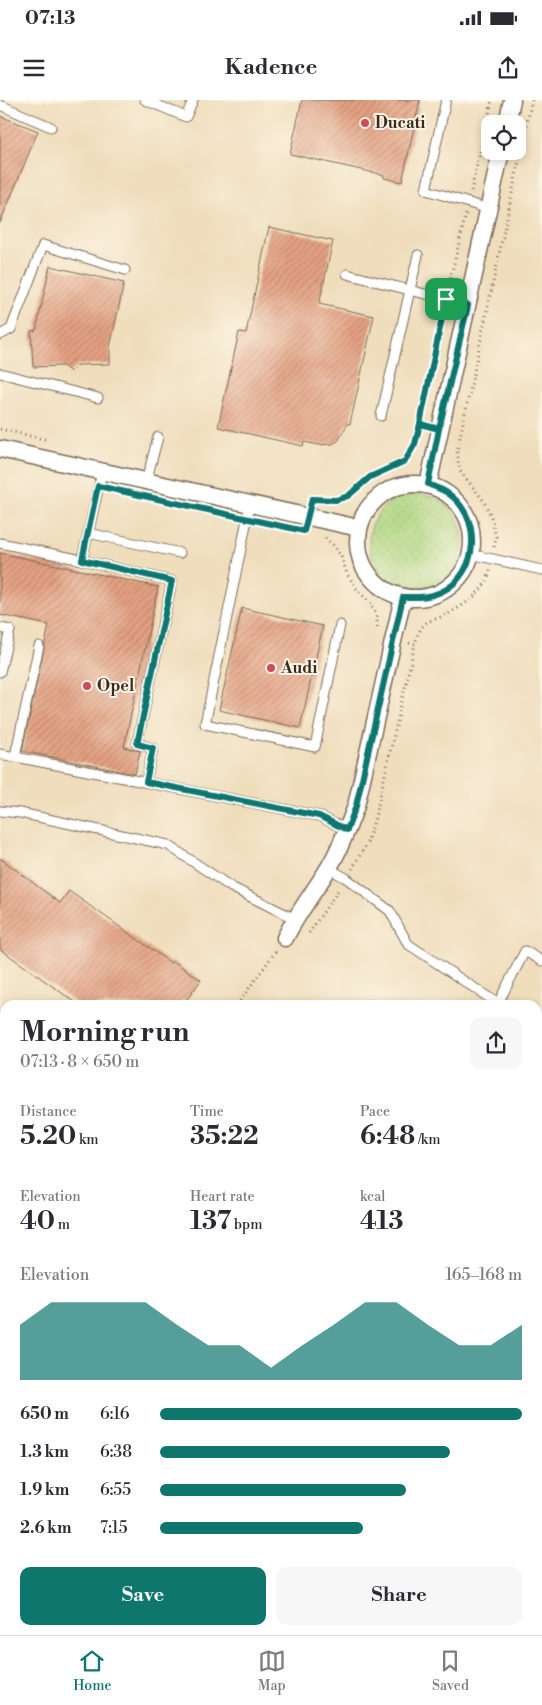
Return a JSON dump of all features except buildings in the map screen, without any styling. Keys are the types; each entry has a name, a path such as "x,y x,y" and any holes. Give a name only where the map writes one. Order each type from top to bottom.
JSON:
{"street":[{"path":"509,115 512,100"},
{"path":"428,484 499,160"},
{"path":"0,449 359,528"},
{"path":"410,483 428,484 447,492 462,506 470,524 473,544 468,563 458,580 442,592 423,598 403,597 386,590 372,579 360,555 358,546 359,528 366,512 377,498 392,488 410,483"},
{"path":"285,938 328,868 347,830 356,806 403,597"}],"lane":[{"path":"145,100 186,117 193,100"},
{"path":"446,100 426,190 488,208"},
{"path":"0,105 51,127"},
{"path":"0,335 11,329 43,245 125,270"},
{"path":"381,416 418,255"},
{"path":"347,274 468,305"},
{"path":"0,373 98,398"},
{"path":"146,482 158,437"},
{"path":"82,560 102,472"},
{"path":"250,505 205,724 315,747 340,625"},
{"path":"88,533 180,553"},
{"path":"0,543 172,581 137,744 153,748 146,782"},
{"path":"470,554 542,570"},
{"path":"0,628 10,630 0,672"},
{"path":"15,756 39,646"},
{"path":"0,754 319,816 347,830"},
{"path":"0,811 20,813 168,845 230,887 295,919"},
{"path":"328,868 346,878 390,910 408,944 491,1000"},
{"path":"499,1000 525,951 542,961"}],"path":[{"path":"307,517 312,499 336,500 348,496 370,477 405,461 415,444 492,100"},
{"path":"317,536 333,545 341,556 347,574 357,590 370,603 377,618 377,635 414,644 426,623 444,616 474,597 488,576 496,537 492,516 483,500 460,471 457,451 532,100"},
{"path":"420,424 460,434"},
{"path":"242,1000 285,938"}],"green space":[{"path":"416,494 434,497 449,508 460,523 463,541 460,559 449,574 434,585 416,588 398,585 383,574 372,559 369,541 372,523 383,508 398,497"}],"place":[{"name":"Ducati","path":"365,123"},
{"name":"Audi","path":"271,668"},
{"name":"Opel","path":"87,686"}],"route":[{"path":"446,299 420,424 439,429 428,484 447,492 462,506 470,524 473,544 468,563 458,580 442,592 423,598 403,597 356,806 347,830 319,816 146,782 153,748 137,744 172,581 82,560 98,486 304,531 312,499 336,500 348,496 370,477 405,461 415,444 420,424 439,429 468,305 446,299"}]}
